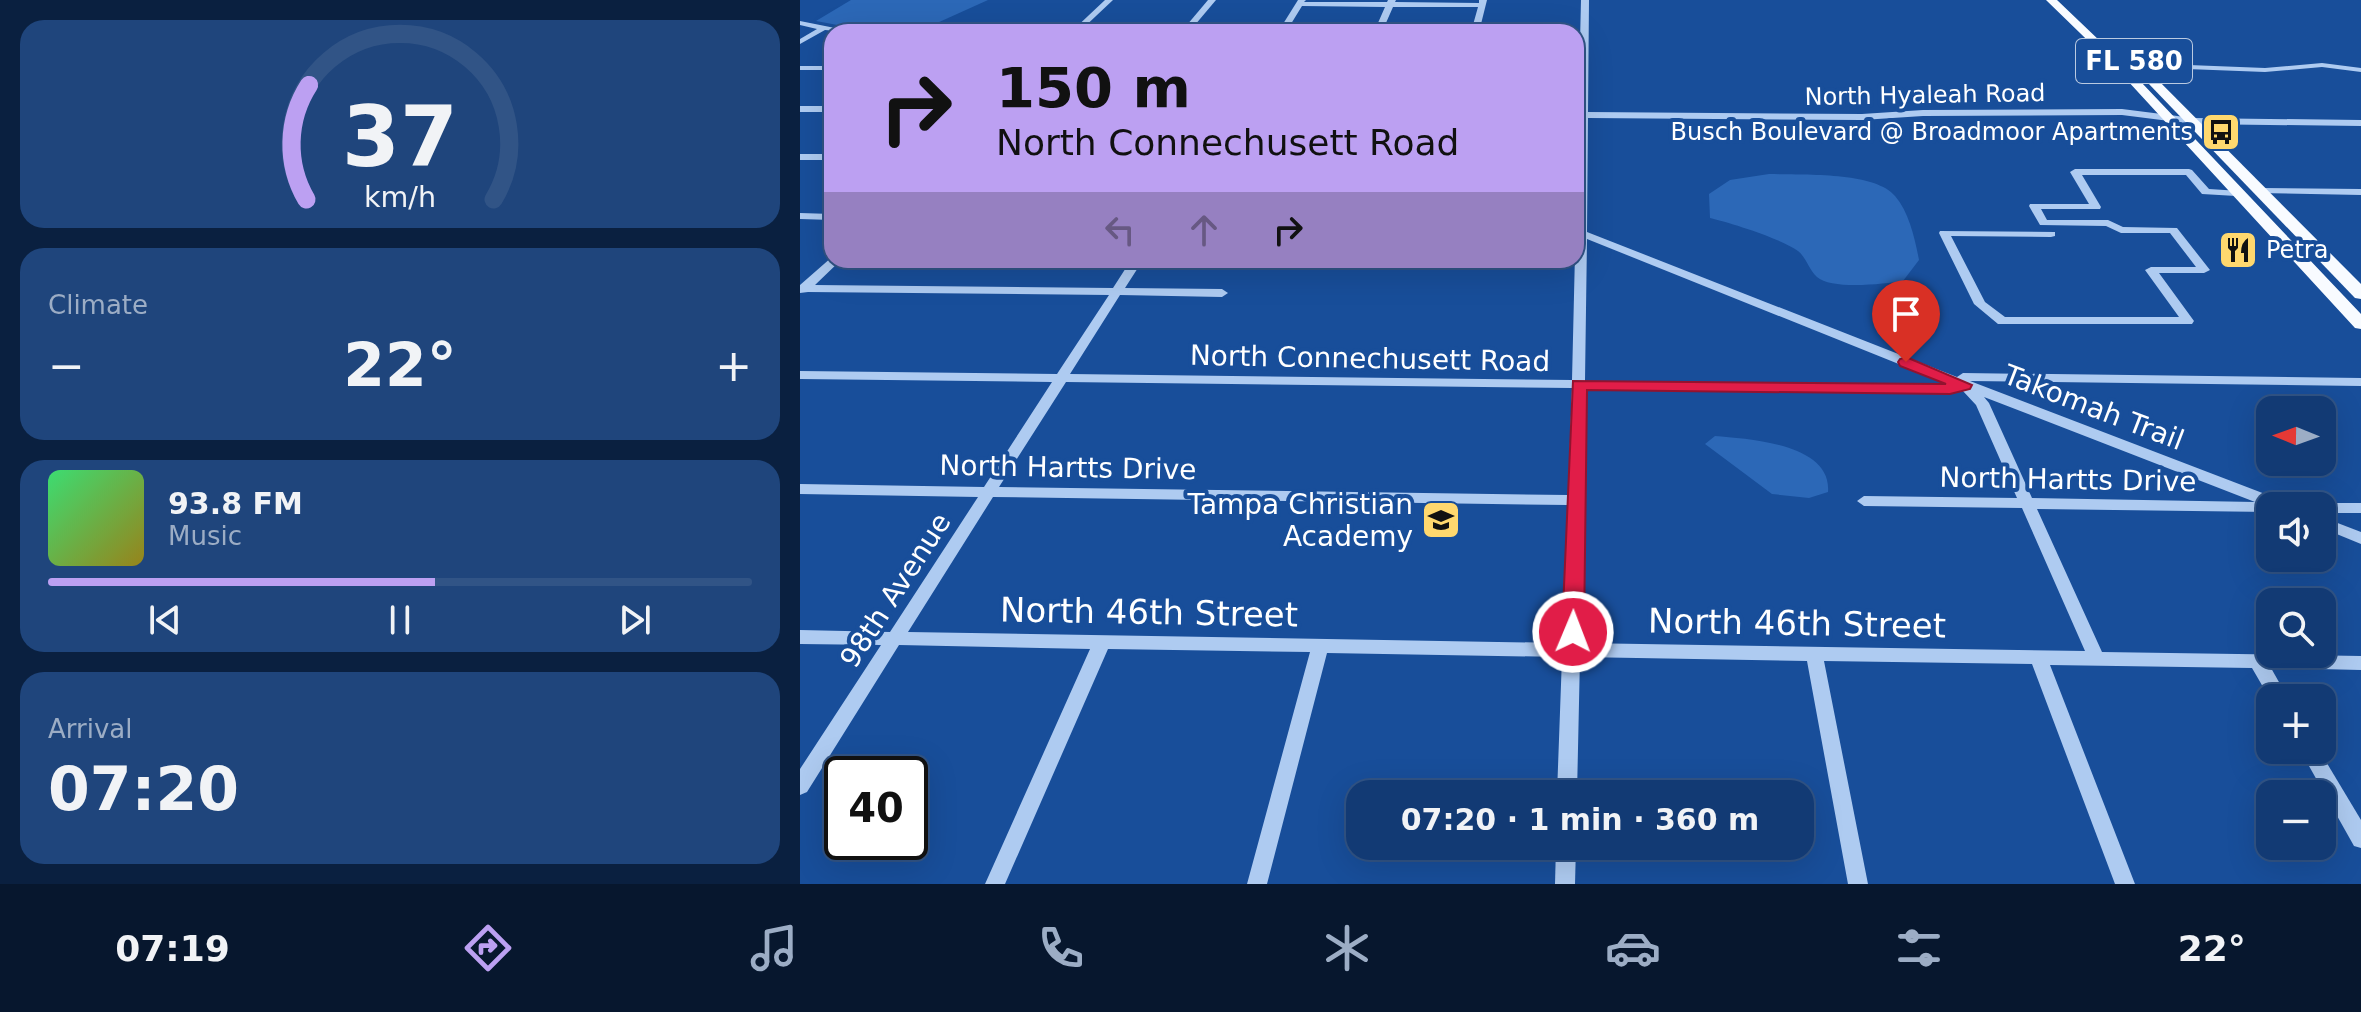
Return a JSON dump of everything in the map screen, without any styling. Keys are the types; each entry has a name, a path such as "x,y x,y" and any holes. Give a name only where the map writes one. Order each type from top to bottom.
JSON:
{"main road":[{"name":"FL 580","path":"2051,0 2065,4 2109,36 2355,281 2361,294"},
{"name":"FL 580","path":"2065,4 2241,198 2361,324"},
{"path":"2241,198 2270,214 2318,266 2355,281"},
{"path":"2320,281 2361,303"}],"street":[{"path":"1084,24 1109,0"},
{"path":"1192,24 1212,0"},
{"path":"1583,24 1585,0"},
{"path":"1287,24 1301,2 1482,2 1477,24"},
{"path":"1381,24 1391,2"},
{"path":"800,23 823,28"},
{"path":"800,30 823,28"},
{"path":"800,42 823,28"},
{"path":"2138,65 2265,70 2322,65 2361,70"},
{"path":"800,68 824,68"},
{"path":"800,109 824,109"},
{"name":"North Hyaleah Road","path":"1584,115 1862,117 1923,113 2122,112 2193,121 2361,123"},
{"path":"800,157 824,157"},
{"path":"2051,234 1944,233 1980,304 2002,321 2188,321 2151,270 2204,270 2173,230 2121,230 2108,223 2044,223 2034,206 2096,207 2075,172 2189,172 2206,192 2241,198"},
{"path":"2262,191 2361,192"},
{"path":"800,216 824,217"},
{"name":"Takomah Trail","path":"1584,234 1964,385 2256,496"},
{"path":"802,289 826,268"},
{"name":"98th Avenue","path":"800,786 1132,268"},
{"path":"1568,780 1579,385 1579,268"},
{"path":"802,289 1222,293"},
{"name":"North Connechusett Road","path":"800,375 1950,389 1964,385 1963,377 2361,382"},
{"path":"1964,385 1982,403 2096,657"},
{"name":"North Hartts Drive","path":"800,489 1575,500"},
{"name":"North Hartts Drive","path":"1864,501 2256,507"},
{"path":"2336,508 2361,508"},
{"path":"2336,528 2361,538"},
{"name":"North 46th Street","path":"800,637 2256,661"},
{"path":"995,884 1102,642"},
{"path":"1257,884 1320,646"},
{"path":"1814,653 1858,884"},
{"path":"2038,656 2125,884"},
{"name":"North 46th Street","path":"2336,663 2361,663"},
{"path":"2317,764 2361,839"},
{"path":"1565,884 1566,860"}],"shaded area":[{"path":"851,0 988,0 935,24 832,24 816,21"},
{"path":"1769,174 1854,178 1885,188 1895,196 1908,218 1919,260 1903,281 1834,284 1817,277 1801,254 1790,246 1710,218 1709,194 1730,180"},
{"path":"1715,436 1767,442 1803,454 1817,463 1826,476 1828,492 1809,498 1772,494 1705,444"}],"place":[{"name":"Busch Boulevard @ Broadmoor Apartments","path":"2221,132"},
{"name":"Petra","path":"2238,250"},
{"name":"Tampa Christian Academy","path":"1441,520"}],"route":[{"path":"1573,632 1579,385 1950,389 1964,385 1906,362"}]}
